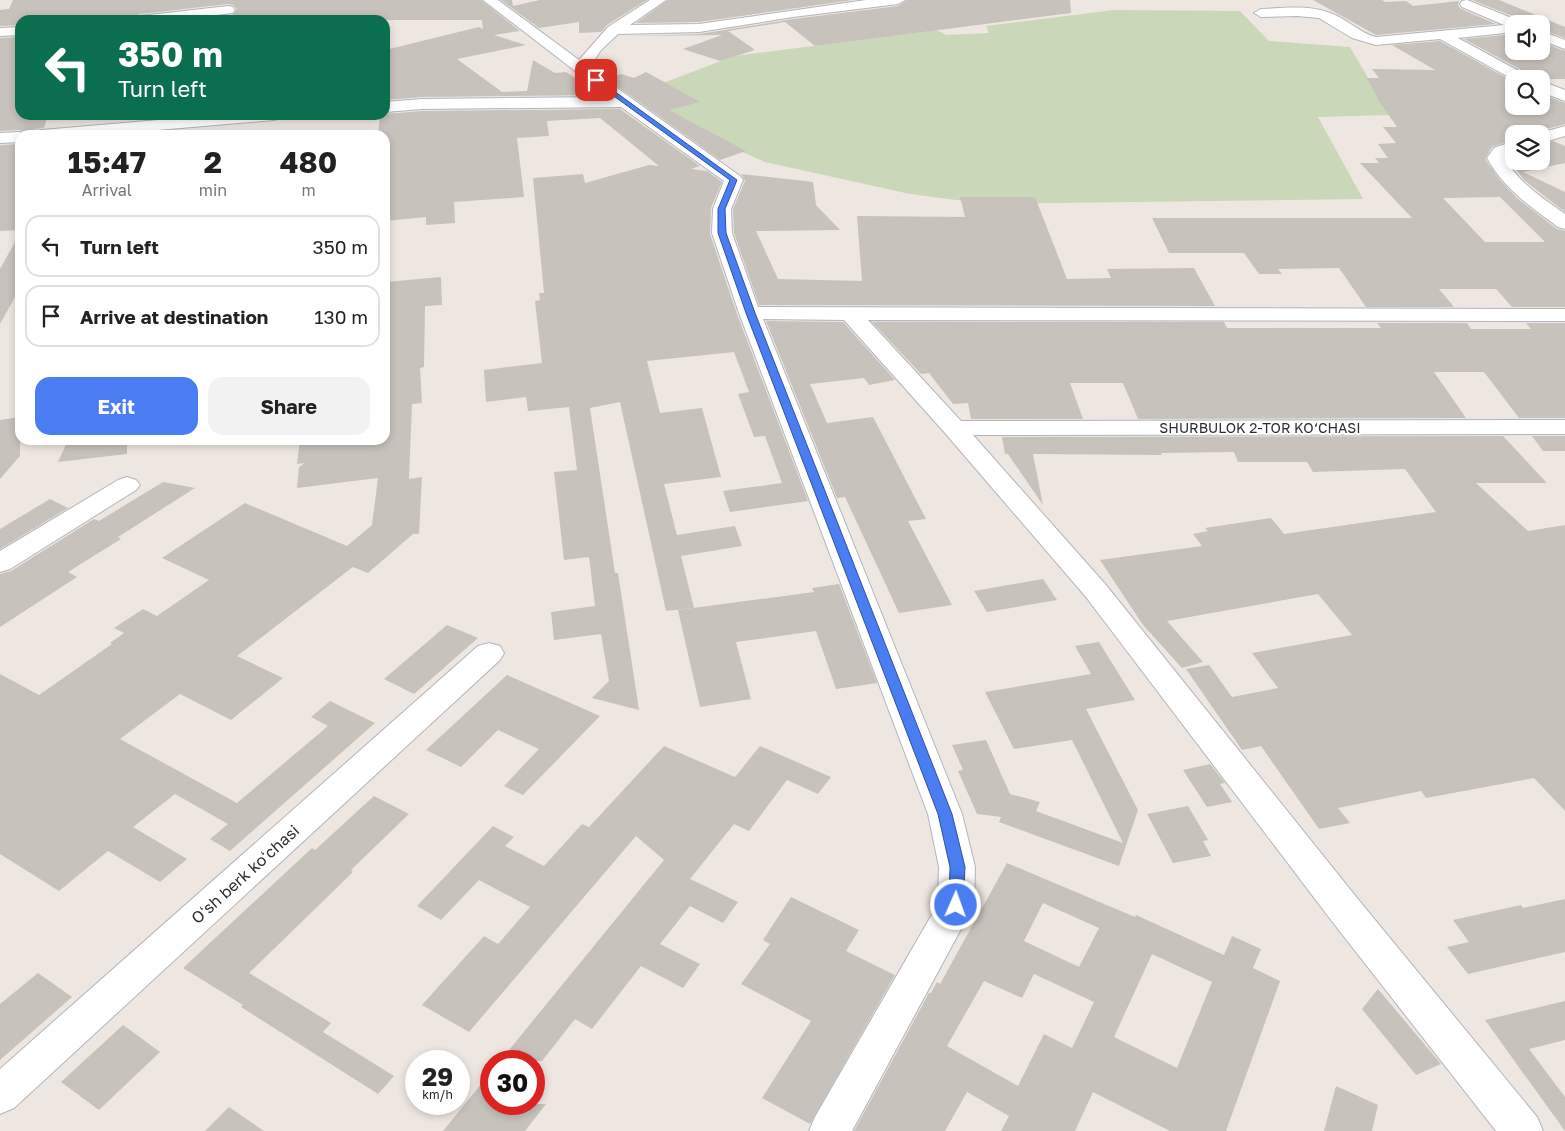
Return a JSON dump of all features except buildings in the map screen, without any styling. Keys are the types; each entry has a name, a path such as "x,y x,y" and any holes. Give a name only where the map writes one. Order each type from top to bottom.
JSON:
{"street":[{"path":"490,0 625,102 734,180 722,209 722,233 750,313 945,814 957,867 956,905 830,1131"},
{"path":"581,69 588,55 613,30 659,0"},
{"path":"613,30 699,28 793,13 898,0"},
{"path":"1467,4 1505,20"},
{"path":"184,15 228,10"},
{"path":"1261,13 1319,14 1330,18 1357,36 1376,41 1505,29"},
{"path":"0,32 15,32"},
{"path":"1443,35 1505,70"},
{"path":"1550,39 1565,45"},
{"path":"1550,90 1565,96"},
{"path":"390,107 422,104 625,102"},
{"path":"100,130 216,120"},
{"path":"1550,135 1565,131"},
{"path":"0,138 15,137"},
{"path":"1505,150 1500,152 1496,158 1499,167 1529,196 1565,224"},
{"path":"750,313 1565,315"},
{"path":"851,314 954,428 1096,591 1344,909 1522,1131"},
{"name":"SHURBULOK 2-TOR KO‘CHASI","path":"954,428 1565,428"},
{"path":"0,563 127,485"},
{"name":"Oʻsh berk koʻchasi","path":"0,1095 489,653"}],"green space":[{"path":"1114,10 1240,11 1269,41 1350,47 1390,115 1318,117 1363,199 987,204 910,194 765,162 697,132 637,93 734,56 937,30 946,35 989,33 986,26"}],"route":[{"path":"596,80 730,175 734,180 722,209 722,233 750,313 945,814 957,867 956,905"}]}
